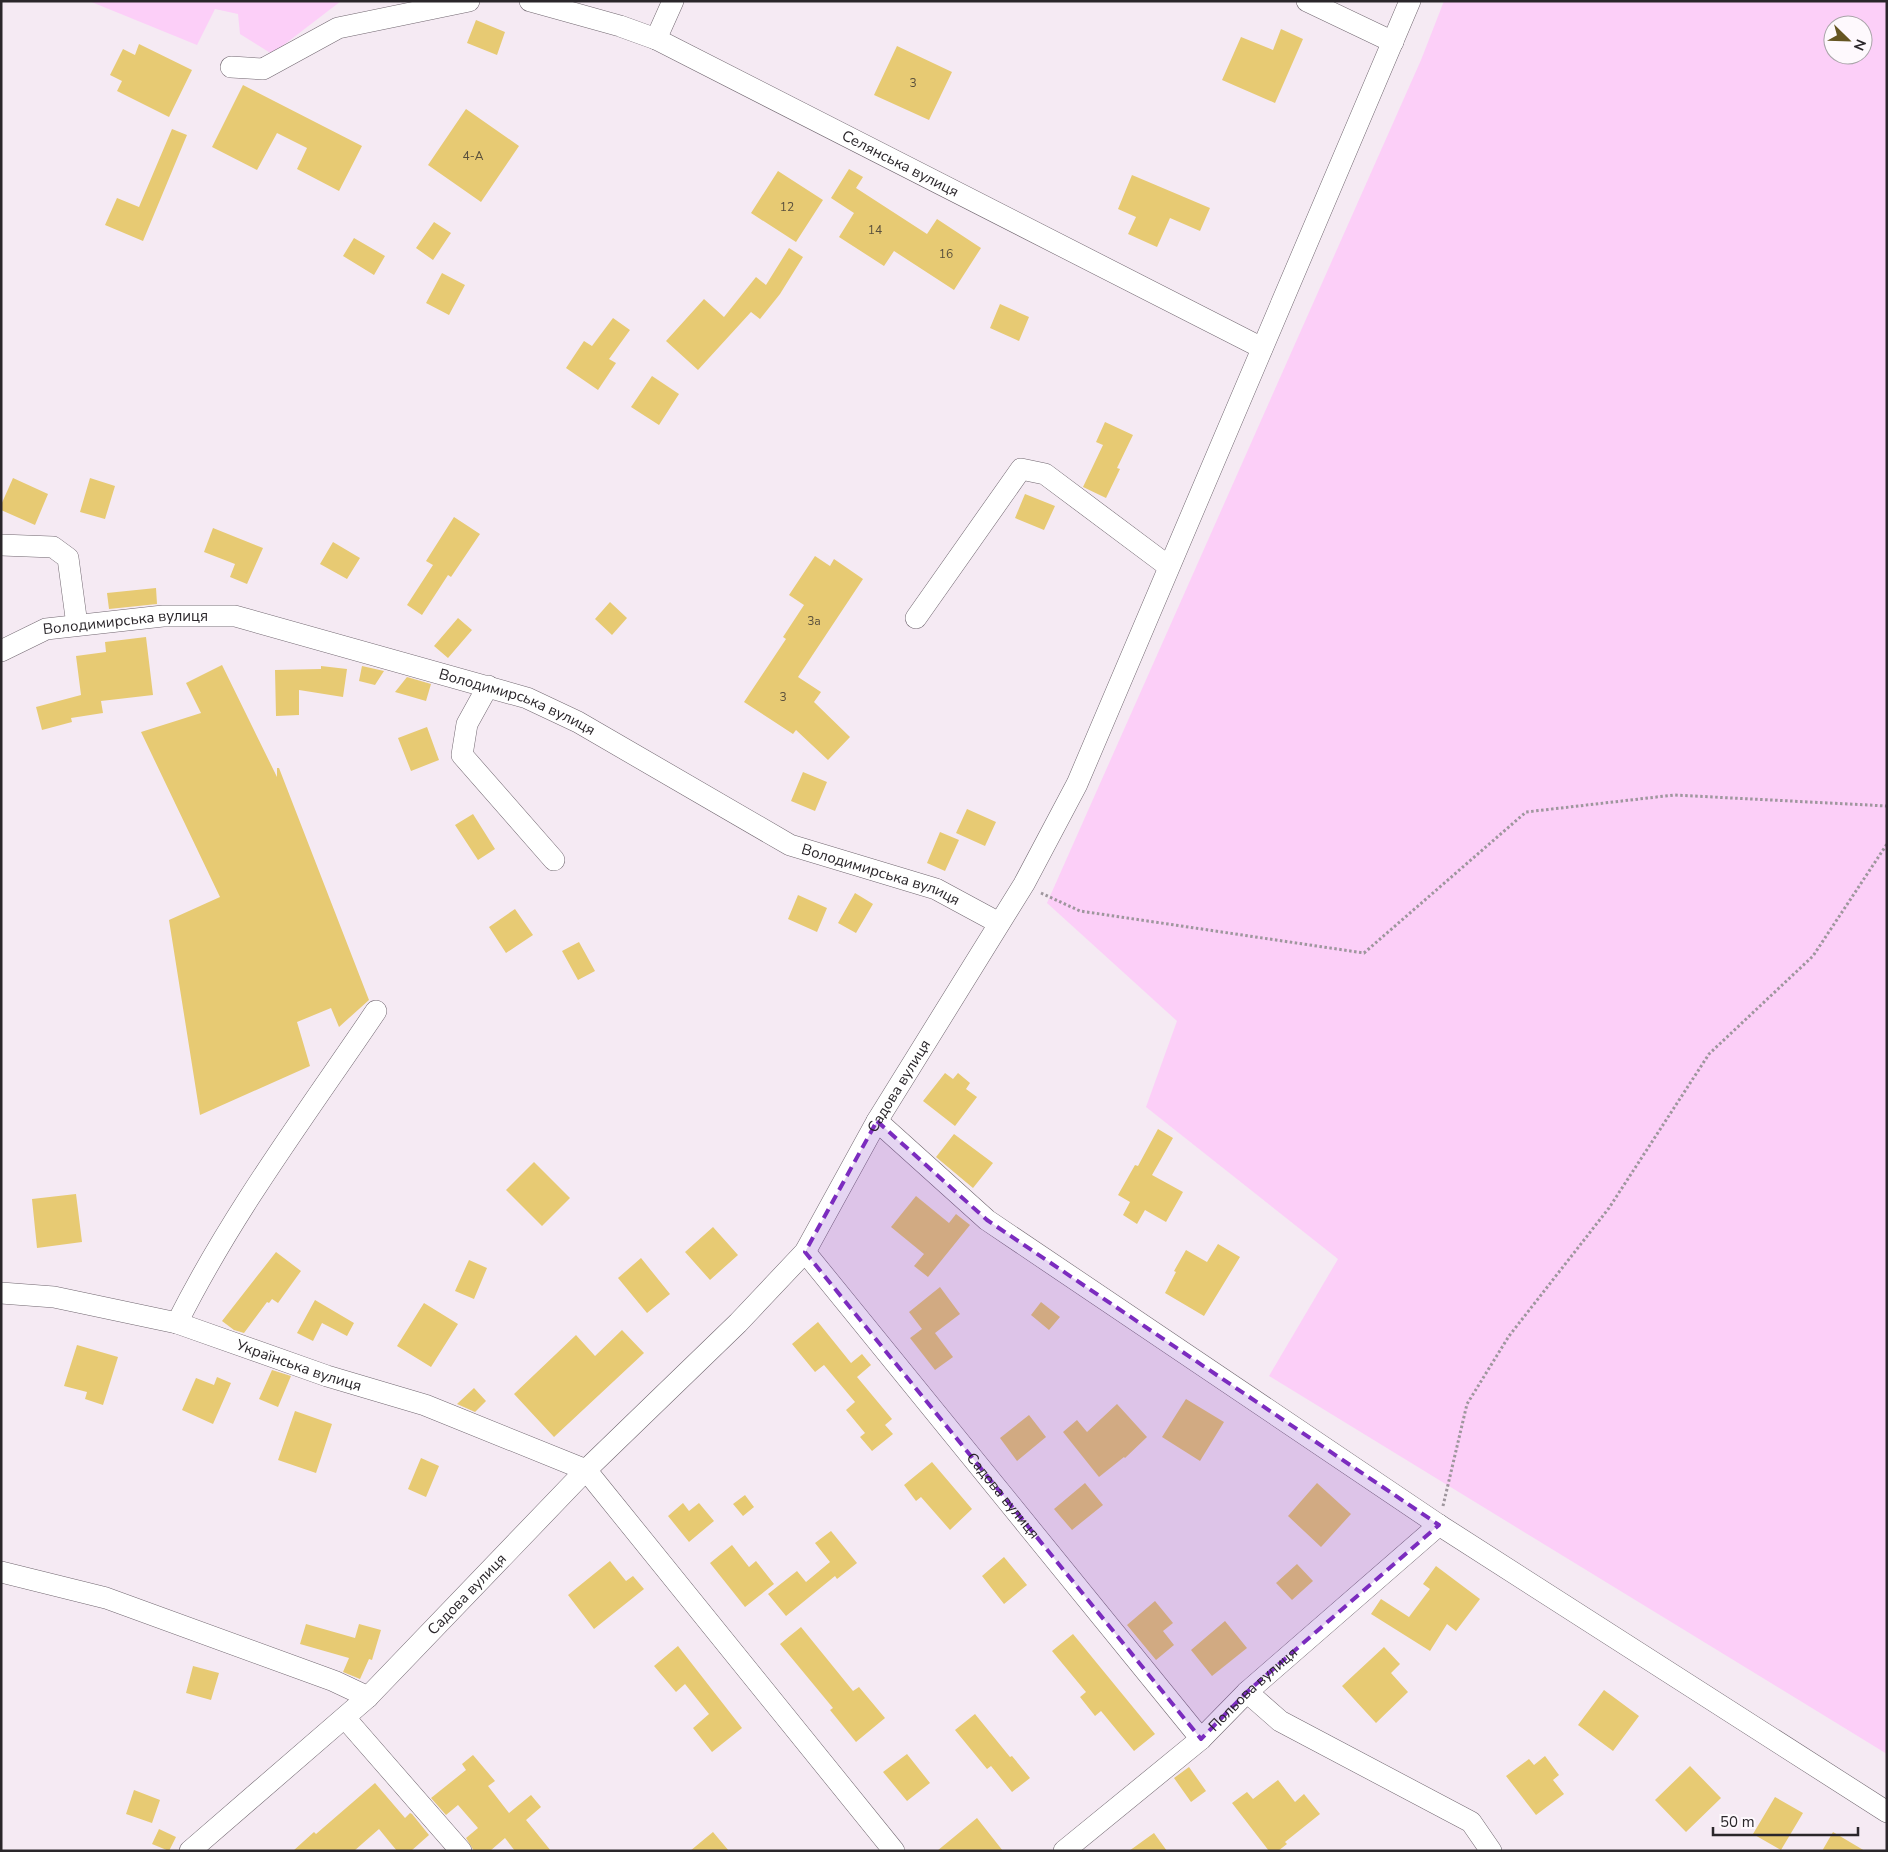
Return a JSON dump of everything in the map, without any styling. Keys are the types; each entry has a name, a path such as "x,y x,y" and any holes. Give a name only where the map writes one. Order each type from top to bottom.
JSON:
{"street":[{"path":"231,67 263,69 338,28 469,1"},
{"name":"Селянська вулиця","path":"530,1 620,26 656,39 1262,348"},
{"path":"656,39 673,1"},
{"path":"1307,1 1393,42"},
{"name":"Садова вулиця","path":"190,1851 368,1697 586,1470 738,1323 805,1252 877,1121 1024,884 1077,784 1168,566 1410,1"},
{"path":"916,618 1021,469 1045,474 1168,566"},
{"path":"1,545 53,547 68,558 77,625"},
{"name":"Володимирська вулиця","path":"1,652 46,629 163,616 235,616 527,698 578,722 790,845 936,889 999,923"},
{"path":"488,686 467,724 462,755 554,860"},
{"path":"177,1322 195,1285 250,1198 376,1011"},
{"path":"877,1121 987,1220 1439,1525 1887,1812"},
{"name":"Садова вулиця","path":"805,1252 1202,1739"},
{"name":"Українська вулиця","path":"1,1293 54,1297 177,1322 327,1376 425,1405 586,1470"},
{"path":"586,1470 894,1851"},
{"name":"Польова вулиця","path":"1064,1851 1202,1739 1247,1692 1439,1525"},
{"path":"1,1572 106,1598 334,1681 368,1697"},
{"path":"1247,1692 1280,1721 1471,1822 1490,1851"},
{"path":"346,1718 461,1851"}],"path":[{"path":"1024,884 1080,911 1364,953 1526,812 1674,795 1887,806"},
{"path":"1439,1525 1467,1404 1509,1336 1609,1208 1709,1054 1813,956 1887,844"}],"highlighted area":[{"path":"877,1121 987,1220 1439,1525 1247,1692 1201,1739 805,1252"}],"shaded area":[{"path":"89,1 341,1 272,54 240,34 238,14 215,9 197,45"},
{"path":"1444,1 1887,1 1887,1754 1269,1376 1338,1259 1146,1107 1177,1021 1047,903 1421,60"}],"building":[{"path":"476,20 505,32 497,55 467,43"},
{"path":"1281,29 1303,39 1275,103 1222,80 1241,37 1273,50"},
{"path":"139,44 192,70 169,117 117,91 122,81 110,75 123,49 135,55"},
{"path":"897,46 952,72 929,120 874,95"},
{"path":"243,85 362,146 339,191 297,169 307,148 277,133 257,170 212,147"},
{"path":"466,109 519,146 481,202 428,165"},
{"path":"172,129 187,135 143,241 105,225 117,198 139,207"},
{"path":"849,169 863,177 856,188 927,234 937,219 981,248 954,290 894,251 884,266 839,237 854,213 831,198"},
{"path":"778,171 823,200 796,242 751,213"},
{"path":"1132,175 1210,208 1200,231 1170,218 1157,247 1128,234 1136,217 1118,209"},
{"path":"434,222 451,233 433,260 416,248"},
{"path":"354,238 385,256 374,275 343,256"},
{"path":"789,248 803,257 780,294 760,319 751,312 698,370 666,341 704,299 724,317 756,277 766,285"},
{"path":"442,273 465,285 449,315 426,303"},
{"path":"1000,304 1029,317 1019,341 990,328"},
{"path":"613,318 630,330 609,359 616,363 598,390 566,368 584,341 592,346"},
{"path":"652,376 679,394 659,425 631,407"},
{"path":"1105,422 1133,435 1117,468 1120,469 1106,498 1083,487 1103,445 1096,442"},
{"path":"13,478 48,494 35,525 1,510 1,505"},
{"path":"90,478 115,486 105,519 80,512"},
{"path":"1025,494 1055,506 1044,530 1015,518"},
{"path":"454,517 480,534 451,577 448,575 422,615 407,605 433,565 426,561"},
{"path":"213,528 263,548 247,584 230,577 235,564 204,552"},
{"path":"333,542 360,558 347,579 320,564"},
{"path":"815,556 830,566 834,559 863,579 798,677 821,692 814,702 850,737 828,760 796,730 793,734 744,702 786,639 783,637 804,605 789,595"},
{"path":"156,588 157,604 109,609 107,593"},
{"path":"610,602 627,618 612,635 595,619"},
{"path":"458,618 472,630 448,658 434,646"},
{"path":"146,637 153,695 101,701 103,713 71,718 72,722 42,730 36,707 81,695 76,656 106,652 105,642"},
{"path":"222,665 277,777 277,768 279,768 369,1000 339,1027 331,1008 297,1022 310,1066 200,1115 169,920 220,897 141,732 201,713 186,683"},
{"path":"321,666 347,669 343,697 299,690 299,715 276,716 275,670 321,669"},
{"path":"362,666 384,671 375,685 359,681"},
{"path":"407,677 431,684 426,701 395,692"},
{"path":"427,727 439,760 411,771 398,738"},
{"path":"803,772 827,782 815,811 791,801"},
{"path":"967,809 996,822 985,846 956,833"},
{"path":"473,814 495,849 478,860 455,825"},
{"path":"940,832 959,840 945,871 927,863"},
{"path":"855,893 873,904 856,933 838,923"},
{"path":"798,895 827,908 817,932 788,919"},
{"path":"515,909 533,935 506,953 489,927"},
{"path":"579,942 595,971 578,980 562,951"},
{"path":"945,1073 953,1079 958,1073 970,1083 966,1089 977,1097 955,1126 923,1101"},
{"path":"1158,1129 1173,1138 1152,1175 1183,1192 1166,1222 1145,1210 1137,1224 1123,1215 1130,1202 1118,1195 1135,1165 1138,1166"},
{"path":"954,1134 993,1163 973,1188 936,1157"},
{"path":"534,1162 570,1198 542,1226 506,1190"},
{"path":"76,1194 82,1242 37,1248 32,1199"},
{"path":"916,1196 949,1223 956,1214 970,1225 928,1277 914,1266 924,1254 891,1227"},
{"path":"713,1227 738,1255 710,1280 685,1252"},
{"path":"1218,1244 1240,1257 1204,1316 1165,1293 1176,1272 1174,1271 1186,1250 1207,1262"},
{"path":"276,1252 301,1271 278,1303 272,1299 269,1303 267,1302 244,1333 234,1330 222,1321"},
{"path":"641,1258 670,1294 647,1313 618,1278"},
{"path":"469,1260 487,1268 474,1299 455,1291"},
{"path":"940,1287 960,1314 935,1333 953,1357 935,1370 910,1338 922,1329 909,1312"},
{"path":"315,1300 354,1323 347,1336 322,1323 313,1341 297,1333"},
{"path":"1041,1302 1060,1317 1049,1330 1031,1315"},
{"path":"424,1303 458,1324 431,1367 397,1346"},
{"path":"818,1322 851,1363 862,1354 871,1365 857,1377 892,1419 885,1425 893,1434 872,1451 860,1437 865,1433 846,1410 855,1402 824,1365 815,1372 792,1344"},
{"path":"622,1330 644,1353 554,1437 514,1394 576,1335 595,1356"},
{"path":"77,1345 118,1357 103,1405 85,1399 87,1392 64,1386"},
{"path":"272,1370 291,1376 278,1407 259,1399"},
{"path":"217,1377 231,1383 213,1424 182,1410 196,1378 214,1385"},
{"path":"474,1388 486,1401 475,1412 457,1404"},
{"path":"1186,1399 1224,1422 1200,1461 1162,1437"},
{"path":"1117,1404 1147,1437 1125,1458 1099,1477 1063,1432 1077,1420 1087,1432"},
{"path":"295,1411 332,1424 316,1473 278,1460"},
{"path":"1029,1415 1046,1437 1017,1461 1000,1438"},
{"path":"421,1458 439,1466 426,1497 408,1489"},
{"path":"932,1462 972,1509 950,1530 921,1497 916,1501 904,1485"},
{"path":"1085,1483 1103,1505 1072,1530 1054,1509"},
{"path":"1317,1483 1351,1514 1321,1547 1288,1516"},
{"path":"745,1495 754,1507 743,1516 733,1504"},
{"path":"683,1503 689,1511 699,1503 714,1521 689,1542 668,1516"},
{"path":"831,1531 857,1563 837,1579 835,1576 786,1616 768,1594 797,1571 806,1582 830,1562 815,1543"},
{"path":"732,1545 749,1567 756,1561 774,1584 745,1607 710,1563"},
{"path":"1004,1557 1027,1585 1004,1604 982,1576"},
{"path":"610,1561 626,1581 633,1576 644,1589 594,1629 568,1595"},
{"path":"1297,1564 1313,1581 1292,1600 1276,1583"},
{"path":"1436,1566 1480,1599 1456,1631 1447,1624 1430,1651 1371,1614 1381,1599 1409,1617 1430,1589 1423,1584"},
{"path":"1155,1601 1173,1623 1163,1631 1174,1645 1156,1660 1127,1625"},
{"path":"1225,1621 1247,1648 1212,1676 1191,1650"},
{"path":"306,1624 355,1638 359,1624 381,1630 372,1660 369,1659 360,1679 343,1672 349,1658 300,1644"},
{"path":"801,1627 853,1691 859,1687 885,1718 856,1742 830,1710 833,1708 780,1644"},
{"path":"1073,1634 1155,1734 1134,1751 1101,1711 1095,1716 1080,1697 1086,1692 1052,1651"},
{"path":"678,1646 742,1728 712,1752 693,1728 709,1714 685,1684 676,1692 654,1666"},
{"path":"1384,1647 1400,1664 1391,1673 1408,1692 1376,1723 1342,1686"},
{"path":"193,1666 219,1673 211,1700 186,1693"},
{"path":"1604,1690 1639,1716 1613,1751 1578,1725"},
{"path":"975,1714 1030,1778 1012,1792 991,1766 987,1769 955,1730"},
{"path":"907,1754 930,1783 907,1801 883,1772"},
{"path":"473,1755 495,1781 488,1786 509,1813 531,1795 541,1807 526,1820 551,1851 515,1851 505,1838 490,1851 474,1851 466,1838 478,1828 458,1805 446,1815 431,1798 466,1770 462,1764"},
{"path":"1545,1756 1559,1775 1553,1780 1564,1794 1536,1815 1506,1776 1529,1759 1534,1765"},
{"path":"1690,1766 1721,1798 1686,1832 1655,1800"},
{"path":"1189,1767 1206,1791 1191,1802 1174,1778"},
{"path":"1278,1780 1295,1802 1304,1794 1320,1814 1285,1842 1287,1844 1278,1851 1269,1851 1232,1803 1247,1792 1253,1799"},
{"path":"375,1783 405,1818 410,1813 412,1814 429,1835 411,1851 397,1851 379,1829 354,1851 293,1851 314,1832 316,1834"},
{"path":"134,1790 160,1800 152,1823 126,1814"},
{"path":"1775,1797 1803,1813 1781,1850 1753,1834"},
{"path":"977,1818 1003,1851 937,1851"},
{"path":"159,1829 176,1837 169,1851 152,1844"},
{"path":"713,1832 729,1851 690,1851"},
{"path":"1833,1832 1865,1851 1822,1851"},
{"path":"1154,1833 1167,1851 1129,1851"}]}
